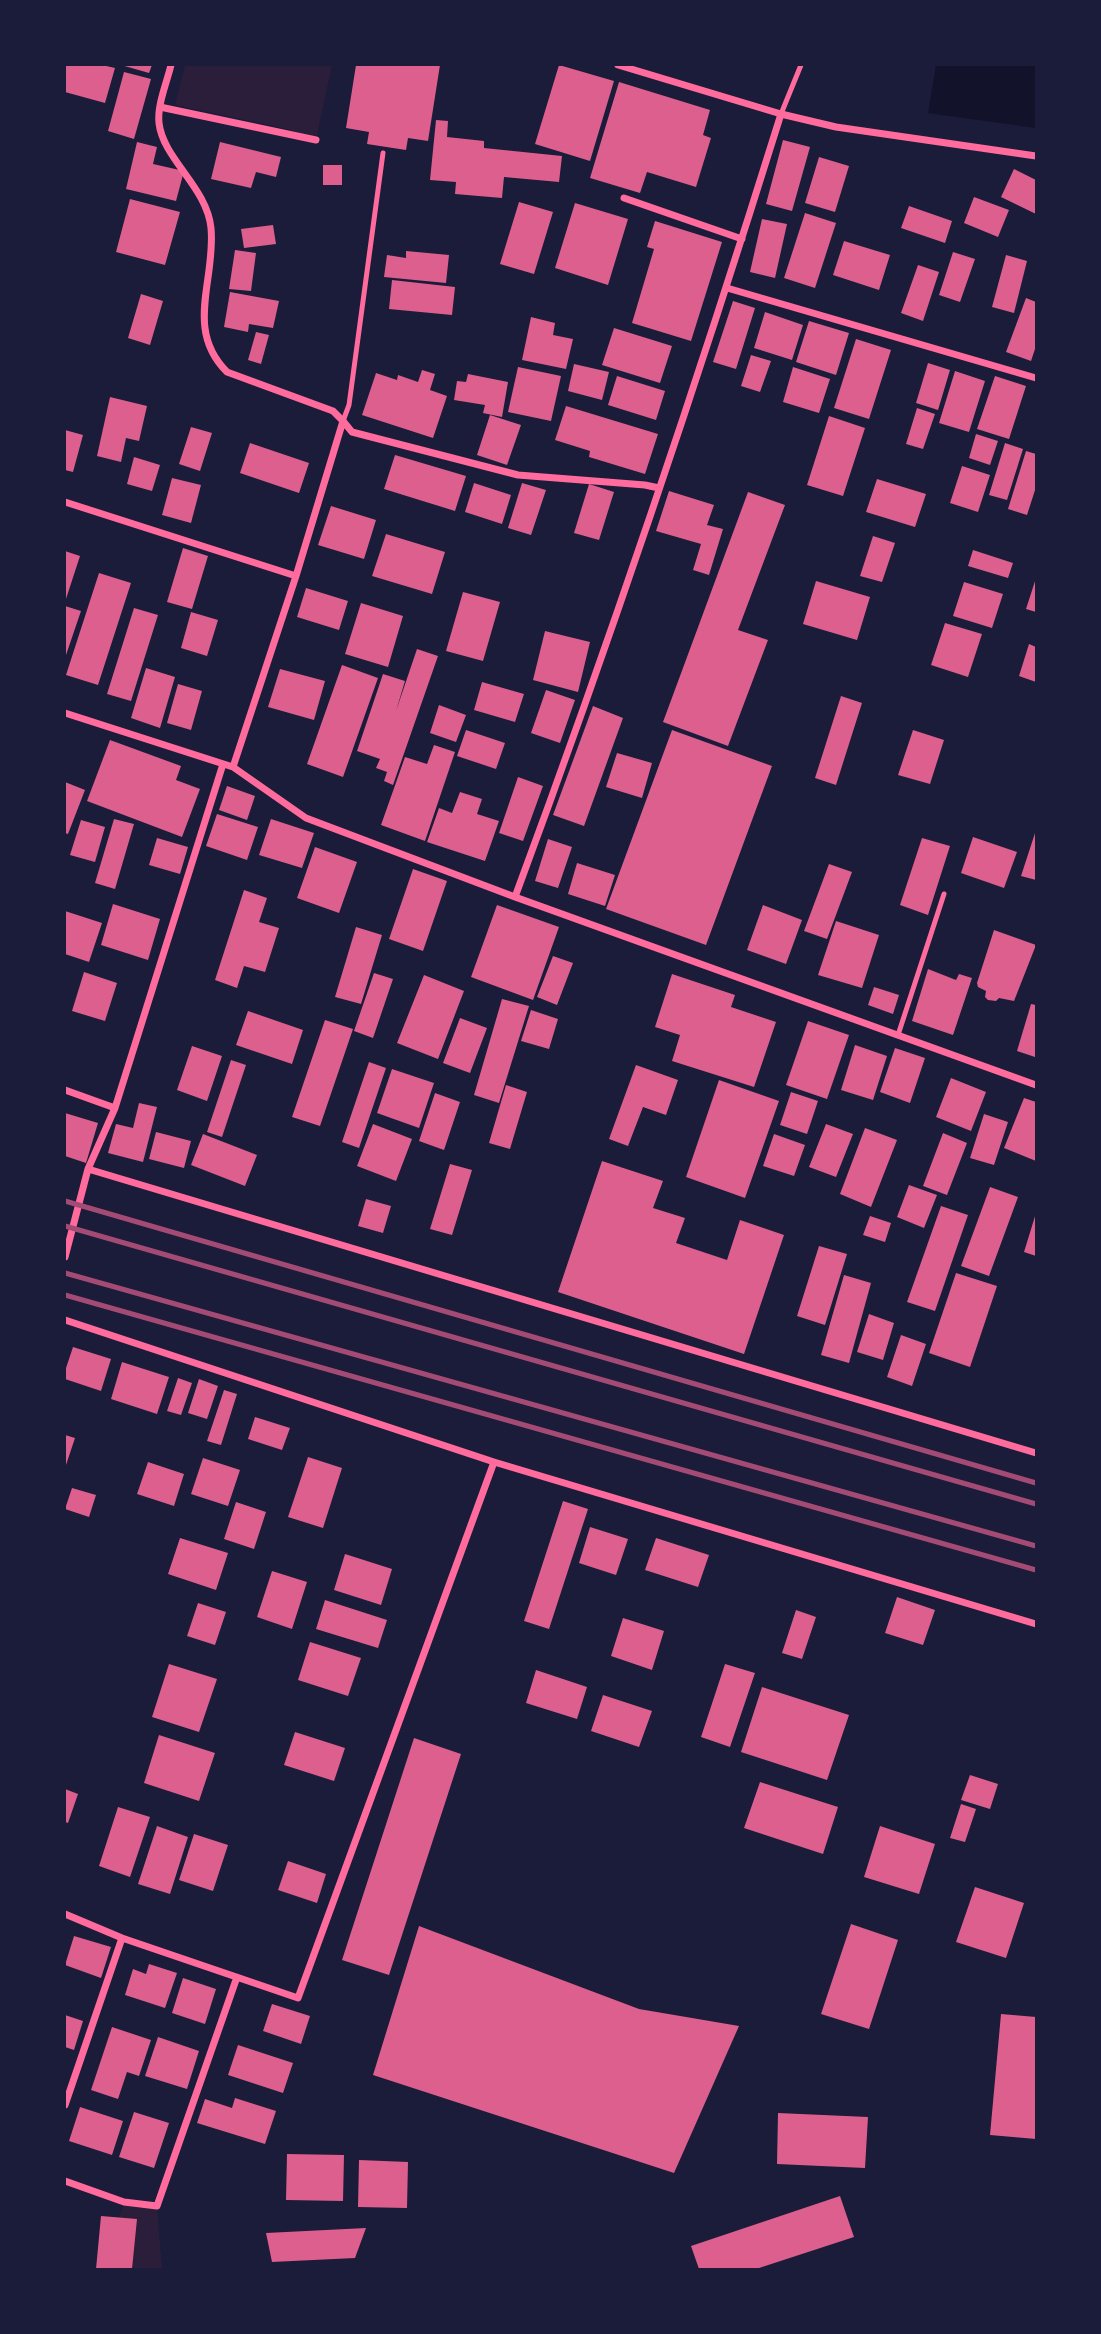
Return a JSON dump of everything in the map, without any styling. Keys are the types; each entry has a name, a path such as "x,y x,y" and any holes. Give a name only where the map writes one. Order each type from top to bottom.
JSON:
{"street":[{"path":"171,65 160,107 159,123 166,143 202,198 211,226 211,258 203,322 215,359 227,372 333,411 352,432 519,475 659,488"},
{"path":"618,65 781,114 836,127 1036,156"},
{"path":"160,107 316,140"},
{"path":"516,897 581,719 727,288 781,114"},
{"path":"624,198 742,239"},
{"path":"727,288 1036,379"},
{"path":"233,767 296,576 343,421"},
{"path":"65,502 296,576"},
{"path":"65,713 233,767 306,818 1036,1085"},
{"path":"65,1257 88,1169 115,1108 223,764"},
{"path":"65,1090 115,1108"},
{"path":"88,1169 1036,1453"},
{"path":"65,1320 494,1462 1036,1624"},
{"path":"65,1914 121,1938 298,1997 494,1462"},
{"path":"65,2105 121,1938"},
{"path":"65,2181 124,2202 157,2206 237,1977"}],"lane":[{"path":"781,114 801,65"},
{"path":"343,421 349,405 383,153"},
{"path":"898,1035 944,894"}],"shaded area":[{"path":"185,65 332,65 316,140 287,129 175,105"},
{"path":"936,65 1036,65 1036,128 928,113"},
{"path":"124,2202 157,2206 162,2269 103,2269"}],"building":[{"path":"65,65 102,65 115,68 105,103 65,92"},
{"path":"121,65 152,65 149,73"},
{"path":"356,65 440,65 428,141 408,138 406,150 367,144 369,132 346,128"},
{"path":"559,65 614,81 590,161 535,144"},
{"path":"124,72 151,79 134,139 108,131"},
{"path":"619,82 710,110 703,135 711,138 696,187 647,172 640,193 590,178"},
{"path":"436,120 448,121 447,137 484,141 484,148 562,156 559,182 504,177 502,198 455,194 456,182 430,180"},
{"path":"783,140 810,147 792,211 766,204"},
{"path":"137,142 157,147 153,164 184,171 176,201 126,189"},
{"path":"220,142 281,157 276,177 256,172 251,188 211,179"},
{"path":"819,157 849,166 835,212 805,203"},
{"path":"323,165 342,165 342,185 323,185"},
{"path":"1014,169 1036,180 1036,214 1001,197"},
{"path":"974,197 1009,210 998,237 964,223"},
{"path":"130,199 180,212 165,265 116,252"},
{"path":"519,202 553,212 534,274 500,264"},
{"path":"575,203 628,219 608,285 555,268"},
{"path":"909,206 952,221 945,243 901,228"},
{"path":"805,213 836,223 815,288 784,278"},
{"path":"762,219 787,224 775,278 750,272"},
{"path":"655,221 722,242 691,341 632,323 654,249 647,247"},
{"path":"273,225 276,244 244,248 241,229"},
{"path":"844,241 890,255 879,290 833,275"},
{"path":"235,250 256,253 251,291 229,289"},
{"path":"406,251 449,255 446,283 384,277 387,255 406,258"},
{"path":"953,252 975,259 960,302 939,295"},
{"path":"1006,255 1027,261 1014,313 992,307"},
{"path":"918,265 939,272 923,321 901,313"},
{"path":"392,280 455,287 452,315 389,309"},
{"path":"230,292 279,301 273,328 249,324 248,332 224,327"},
{"path":"141,294 163,301 150,345 128,338"},
{"path":"1026,298 1036,302 1036,346 1031,361 1006,352"},
{"path":"733,301 755,308 736,369 713,362"},
{"path":"765,312 803,325 792,360 754,348"},
{"path":"531,317 555,323 553,335 573,339 566,369 522,360"},
{"path":"809,321 849,333 836,375 796,362"},
{"path":"614,328 672,346 660,383 602,365"},
{"path":"256,332 269,335 261,364 248,360"},
{"path":"856,339 891,350 869,419 834,408"},
{"path":"751,355 771,361 760,392 741,386"},
{"path":"928,363 950,370 938,410 916,403"},
{"path":"574,364 609,372 602,400 568,391"},
{"path":"518,367 561,376 551,421 508,412"},
{"path":"793,367 830,379 819,413 783,402"},
{"path":"422,370 435,374 430,390 447,396 433,438 362,415 376,373 397,380 398,375 418,382"},
{"path":"955,371 985,381 969,432 939,423"},
{"path":"468,374 508,382 502,417 483,413 485,405 454,400 457,381 466,382"},
{"path":"617,376 665,391 656,420 608,405"},
{"path":"995,376 1026,386 1009,439 977,429"},
{"path":"110,397 147,406 139,441 126,438 121,462 97,456"},
{"path":"566,406 658,434 645,474 589,457 590,451 555,440"},
{"path":"917,408 935,414 923,449 906,444"},
{"path":"490,415 521,425 507,465 477,455"},
{"path":"829,416 865,428 843,496 807,485"},
{"path":"191,427 212,433 200,471 179,464"},
{"path":"65,430 83,435 73,472 65,470"},
{"path":"976,434 998,441 990,465 969,458"},
{"path":"250,443 309,463 299,493 240,473"},
{"path":"1005,443 1023,449 1007,500 989,495"},
{"path":"1026,451 1036,454 1036,487 1027,515 1008,509"},
{"path":"395,455 466,476 455,511 384,489"},
{"path":"134,457 160,465 152,491 127,484"},
{"path":"962,466 990,475 978,512 950,503"},
{"path":"172,478 201,485 191,523 162,515"},
{"path":"877,479 926,494 915,527 866,512"},
{"path":"474,483 511,495 502,524 465,512"},
{"path":"522,483 546,490 531,535 508,528"},
{"path":"589,484 614,492 599,540 574,533"},
{"path":"669,491 714,505 707,525 723,529 709,575 693,570 701,544 656,531"},
{"path":"748,492 785,505 738,630 768,640 728,746 663,722"},
{"path":"331,506 376,520 364,559 318,545"},
{"path":"386,534 445,552 432,594 372,576"},
{"path":"873,536 895,543 882,582 860,576"},
{"path":"183,548 208,556 192,609 167,602"},
{"path":"973,550 1013,563 1008,578 968,566"},
{"path":"65,551 80,556 65,602"},
{"path":"99,573 131,583 98,685 66,675"},
{"path":"1036,578 1036,612 1026,609"},
{"path":"816,581 870,597 857,640 803,624"},
{"path":"964,582 1003,594 992,628 953,616"},
{"path":"306,588 348,601 339,630 297,617"},
{"path":"463,592 500,602 483,661 446,651"},
{"path":"361,603 403,616 388,667 345,654"},
{"path":"65,606 81,611 65,658"},
{"path":"134,608 158,615 131,701 107,694"},
{"path":"191,612 218,620 207,656 181,648"},
{"path":"945,623 982,634 968,677 931,665"},
{"path":"545,631 590,642 578,692 533,680"},
{"path":"1029,644 1036,647 1036,682 1019,676"},
{"path":"417,649 438,656 393,785 384,781 387,772 376,768 380,759 357,751 383,674 405,681 396,711"},
{"path":"342,665 378,678 343,777 307,764"},
{"path":"146,668 175,677 160,728 131,718"},
{"path":"280,669 325,681 314,720 268,707"},
{"path":"482,682 524,694 515,722 474,710"},
{"path":"178,684 202,691 191,730 167,723"},
{"path":"546,690 575,700 560,743 531,733"},
{"path":"841,696 862,703 836,785 815,778"},
{"path":"439,705 466,715 456,742 430,733"},
{"path":"593,706 623,718 584,826 553,815"},
{"path":"466,730 505,743 496,769 457,756"},
{"path":"672,730 772,766 706,945 606,909"},
{"path":"913,730 944,740 930,784 898,775"},
{"path":"110,740 181,766 176,780 200,789 182,837 87,801"},
{"path":"434,745 455,752 425,841 381,825 405,757 427,764"},
{"path":"617,753 652,763 642,798 606,787"},
{"path":"518,777 543,786 523,841 499,833"},
{"path":"65,782 85,790 68,834 65,833"},
{"path":"227,786 255,796 247,820 219,810"},
{"path":"460,792 482,799 477,814 499,821 485,861 427,842 439,808 452,813"},
{"path":"217,814 258,827 247,860 206,846"},
{"path":"114,819 134,824 115,889 95,883"},
{"path":"271,819 314,833 302,868 259,855"},
{"path":"81,820 105,827 95,862 70,855"},
{"path":"1036,830 1036,880 1021,876"},
{"path":"973,837 1017,852 1004,888 961,873"},
{"path":"157,838 188,847 180,874 149,865"},
{"path":"922,838 950,846 928,915 900,905"},
{"path":"548,839 572,847 558,888 535,881"},
{"path":"315,847 357,862 339,913 297,898"},
{"path":"577,863 615,875 605,906 568,894"},
{"path":"829,864 852,872 827,939 804,931"},
{"path":"413,869 447,881 423,951 389,939"},
{"path":"244,890 267,898 259,922 279,928 265,972 244,966 237,988 215,980"},
{"path":"113,904 160,919 148,960 101,945"},
{"path":"497,905 559,927 533,1000 471,977"},
{"path":"763,905 802,920 786,964 747,950"},
{"path":"65,911 102,923 89,962 65,954"},
{"path":"836,921 879,935 862,988 818,975"},
{"path":"356,927 382,935 361,1004 335,997"},
{"path":"994,930 1036,945 1014,1001 999,998 996,1001 988,1000 985,997 986,991 978,987"},
{"path":"553,956 573,963 557,1005 537,997"},
{"path":"928,969 956,980 959,974 972,978 953,1035 912,1021"},
{"path":"84,972 117,983 105,1021 72,1011"},
{"path":"374,973 393,979 373,1038 354,1031"},
{"path":"672,974 735,995 731,1007 776,1022 754,1087 672,1061 680,1035 655,1027"},
{"path":"424,975 464,991 438,1059 397,1043"},
{"path":"874,987 899,995 893,1014 868,1005"},
{"path":"502,999 529,1006 499,1103 474,1095"},
{"path":"1031,1004 1036,1005 1035,1057 1017,1051"},
{"path":"531,1010 558,1019 549,1049 521,1041"},
{"path":"248,1011 303,1030 292,1064 236,1045"},
{"path":"460,1018 487,1028 470,1073 443,1063"},
{"path":"325,1020 353,1029 320,1126 292,1117"},
{"path":"808,1021 849,1035 827,1099 786,1085"},
{"path":"855,1045 887,1056 873,1100 841,1090"},
{"path":"192,1046 222,1056 207,1101 177,1090"},
{"path":"895,1048 925,1058 910,1103 880,1092"},
{"path":"231,1060 246,1065 222,1137 207,1132"},
{"path":"369,1062 386,1068 359,1148 342,1142"},
{"path":"636,1065 678,1080 666,1115 643,1107 628,1146 609,1139"},
{"path":"392,1069 434,1083 419,1128 377,1113"},
{"path":"951,1078 986,1092 971,1131 936,1117"},
{"path":"719,1080 779,1101 745,1198 686,1177"},
{"path":"506,1085 527,1092 510,1149 489,1143"},
{"path":"791,1092 818,1101 807,1134 780,1125"},
{"path":"435,1093 460,1102 444,1150 419,1141"},
{"path":"1024,1098 1036,1102 1036,1161 1004,1148"},
{"path":"139,1103 157,1107 143,1162 108,1153 116,1124 133,1128"},
{"path":"65,1113 98,1123 86,1163 65,1156"},
{"path":"984,1114 1008,1122 994,1165 970,1158"},
{"path":"373,1124 412,1139 396,1181 357,1166"},
{"path":"826,1124 853,1134 836,1177 809,1167"},
{"path":"865,1128 897,1140 871,1207 840,1194"},
{"path":"156,1132 191,1141 184,1168 149,1159"},
{"path":"943,1133 967,1143 947,1195 923,1186"},
{"path":"203,1134 257,1155 245,1186 191,1165"},
{"path":"774,1134 805,1145 794,1176 763,1166"},
{"path":"602,1161 663,1181 653,1208 685,1218 676,1243 727,1260 740,1220 784,1235 744,1354 558,1292"},
{"path":"450,1164 472,1170 452,1235 430,1229"},
{"path":"909,1185 937,1195 924,1228 897,1217"},
{"path":"990,1187 1018,1197 989,1276 961,1266"},
{"path":"366,1199 391,1206 383,1233 358,1226"},
{"path":"941,1206 968,1215 935,1311 907,1302"},
{"path":"1036,1213 1036,1256 1024,1252"},
{"path":"870,1216 891,1223 885,1242 863,1235"},
{"path":"819,1246 847,1254 825,1325 797,1316"},
{"path":"956,1273 997,1286 970,1367 929,1353"},
{"path":"844,1275 871,1283 849,1363 821,1355"},
{"path":"869,1314 894,1323 883,1360 857,1352"},
{"path":"901,1335 926,1344 912,1386 887,1377"},
{"path":"73,1347 111,1359 101,1391 65,1379"},
{"path":"122,1362 169,1377 157,1414 111,1399"},
{"path":"178,1378 192,1383 181,1415 167,1411"},
{"path":"199,1379 218,1386 207,1419 188,1413"},
{"path":"224,1390 237,1394 221,1445 207,1441"},
{"path":"255,1417 290,1428 282,1450 248,1439"},
{"path":"65,1435 75,1438 65,1468"},
{"path":"308,1457 342,1468 323,1528 288,1517"},
{"path":"203,1458 240,1470 228,1506 191,1494"},
{"path":"148,1462 184,1474 174,1506 137,1494"},
{"path":"72,1488 96,1495 89,1517 65,1509"},
{"path":"563,1501 588,1509 549,1629 524,1621"},
{"path":"236,1502 266,1512 254,1549 224,1539"},
{"path":"590,1527 628,1539 616,1575 579,1563"},
{"path":"180,1538 228,1553 216,1590 168,1574"},
{"path":"656,1538 709,1555 698,1587 645,1570"},
{"path":"345,1554 392,1569 381,1605 334,1590"},
{"path":"272,1571 307,1582 292,1629 257,1617"},
{"path":"897,1597 935,1610 923,1645 885,1633"},
{"path":"325,1600 387,1620 378,1648 316,1629"},
{"path":"198,1603 226,1612 215,1645 187,1636"},
{"path":"796,1610 816,1617 802,1659 782,1653"},
{"path":"623,1618 664,1631 652,1670 611,1656"},
{"path":"310,1642 361,1658 348,1696 298,1680"},
{"path":"169,1664 217,1679 199,1732 152,1717"},
{"path":"725,1664 755,1673 730,1747 701,1737"},
{"path":"536,1670 587,1687 577,1719 526,1703"},
{"path":"762,1687 849,1715 827,1780 741,1752"},
{"path":"603,1695 652,1711 639,1747 591,1731"},
{"path":"295,1732 345,1748 334,1781 284,1765"},
{"path":"159,1735 215,1753 199,1801 144,1783"},
{"path":"414,1738 461,1754 389,1975 342,1960"},
{"path":"970,1775 998,1784 990,1809 961,1800"},
{"path":"760,1782 838,1807 823,1854 744,1828"},
{"path":"65,1789 78,1794 68,1823 65,1822"},
{"path":"961,1804 976,1809 965,1842 950,1838"},
{"path":"118,1807 150,1817 130,1877 99,1866"},
{"path":"157,1826 188,1837 170,1894 138,1884"},
{"path":"880,1826 935,1844 919,1894 864,1877"},
{"path":"194,1834 228,1845 213,1891 179,1880"},
{"path":"288,1861 326,1874 317,1903 278,1890"},
{"path":"975,1887 1024,1903 1006,1958 956,1942"},
{"path":"851,1924 898,1940 869,2029 821,2014"},
{"path":"419,1926 639,2009 739,2026 674,2173 373,2075"},
{"path":"74,1936 111,1947 101,1978 65,1965"},
{"path":"149,1964 177,1973 165,2008 125,1995 133,1969 146,1974"},
{"path":"183,1978 216,1989 205,2024 172,2013"},
{"path":"272,2004 310,2016 301,2044 263,2031"},
{"path":"1001,2014 1036,2017 1036,2139 990,2135"},
{"path":"65,2015 83,2021 74,2050 65,2047"},
{"path":"112,2027 151,2040 139,2076 127,2072 118,2099 91,2090"},
{"path":"158,2037 199,2051 187,2089 145,2076"},
{"path":"238,2045 293,2063 283,2093 228,2075"},
{"path":"235,2098 276,2111 265,2144 197,2123 205,2099 232,2108"},
{"path":"80,2107 123,2121 112,2155 69,2141"},
{"path":"134,2112 169,2123 154,2168 119,2157"},
{"path":"778,2113 868,2117 865,2168 777,2164"},
{"path":"287,2154 344,2155 343,2201 286,2200"},
{"path":"359,2160 408,2162 407,2208 358,2207"},
{"path":"840,2196 854,2237 756,2269 699,2269 691,2246"},
{"path":"101,2216 137,2219 132,2269 96,2269"},
{"path":"366,2228 355,2258 272,2262 266,2233"}],"railway":[{"path":"65,1201 1036,1483"},
{"path":"65,1226 1036,1504"},
{"path":"65,1273 1036,1546"},
{"path":"65,1295 1036,1570"}]}
